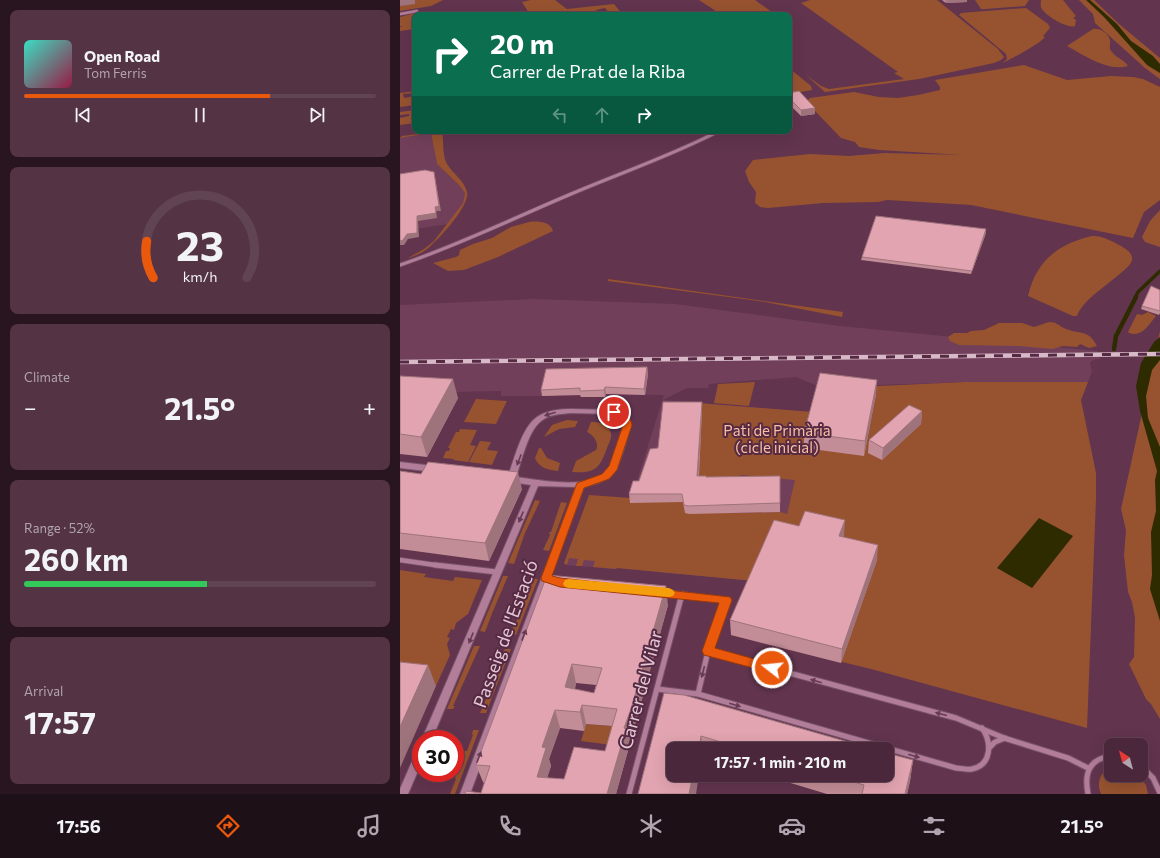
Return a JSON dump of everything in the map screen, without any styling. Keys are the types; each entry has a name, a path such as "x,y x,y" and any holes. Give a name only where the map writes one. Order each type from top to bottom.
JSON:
{"street":[{"path":"400,14 417,11"},
{"path":"400,265 449,248 572,194 654,162 713,134"},
{"path":"562,412 614,412 621,415 627,422 627,425 614,467 605,477 580,486 507,478 533,425 543,417 549,414 562,412"},
{"path":"400,465 444,470"},
{"name":"Passeig de l'Estació","path":"431,730 536,482"},
{"name":"Passeig de l'Estació","path":"465,794 550,579 580,486"},
{"path":"400,560 497,572"},
{"path":"652,591 726,600 708,651 698,694"},
{"name":"Carrer del Vilar","path":"629,794 682,594"},
{"path":"708,651 956,718 1005,738 1057,753 1078,761 1088,768"},
{"path":"657,689 698,694 956,768 971,770 979,767 985,760 990,744 986,734 978,726"},
{"path":"989,748 995,742 1005,738"},
{"path":"1088,794 1085,784 1088,768 1094,762 1104,757"},
{"path":"1148,772 1155,781 1160,793"},
{"path":"403,794 412,774"}],"shaded area":[{"path":"1086,0 1090,0 1117,24 1131,41 1153,56 1160,64 1160,73 1147,65 1104,17"},
{"path":"431,134 437,164 459,185 465,193 463,203 448,224 400,231 400,138"},
{"path":"534,299 675,304 840,326 1097,351 1100,359 1090,362 1092,372 1088,382 965,382 820,387 796,377 709,384 708,388 687,388 663,400 784,410 796,478 787,514 754,581 617,568 565,565 564,563 631,500 664,395 607,394 605,397 558,395 501,396 501,391 400,393 400,305"},
{"path":"1160,337 1160,360 1152,370 1146,396 1148,418 1160,447 1160,621 1150,589 1152,575 1151,532 1156,511 1155,480 1157,471 1140,411 1136,386 1141,363 1154,342"},
{"path":"1039,518 1073,536 1032,588 997,568"}],"green space":[{"path":"400,0 443,0 431,6 400,11"},
{"path":"531,0 555,0 567,9 614,4 621,12 608,12 605,8 596,10 598,12 528,12 522,2"},
{"path":"699,0 755,0 772,12 717,12"},
{"path":"810,0 937,0 998,49 1004,57 994,63 919,79 825,92 806,75 821,86 829,89 904,79 894,73 898,72 801,3"},
{"path":"975,0 1029,0 1025,6 981,9"},
{"path":"1041,0 1063,0 1076,16 1073,18 1076,20 1075,26 1067,26 1044,12 1041,8"},
{"path":"1079,0 1094,0 1119,24 1160,58 1160,79 1145,68 1095,23 1093,14"},
{"path":"1026,8 1048,24 1050,28 1043,36 1045,37 1038,43 1002,63 1007,59 1006,54 959,15 961,13"},
{"path":"412,14 412,29 400,31 400,27 403,26 400,26 400,17"},
{"path":"1093,29 1098,29 1106,33 1110,40 1111,51 1128,66 1112,67 1104,65 1067,46"},
{"path":"1024,65 1067,80 1111,76 1133,77 1143,79 1160,87 1160,200 1144,212 1133,238 971,205 887,200 878,202 823,203 768,208 760,207 755,203 756,192 749,182 745,171 753,160 810,154 849,156 885,153 962,155 879,150 859,147 855,142 841,138 807,101 810,98 854,92 879,97 898,98 918,95 940,90 940,87 935,80"},
{"path":"792,70 811,86 812,90 792,93"},
{"path":"412,91 412,93 403,94 404,98 412,97 412,105 400,107 400,93"},
{"path":"412,110 412,123 400,125 400,118 409,116 409,114 400,115 400,112"},
{"path":"418,134 425,134 400,138 402,136"},
{"path":"431,134 442,134 445,160 449,168 466,188 467,198 459,214 432,245 418,254 408,258 424,249 434,241 463,203 465,193 459,185 437,164"},
{"path":"1160,210 1160,247 1145,242 1142,237 1150,221"},
{"path":"529,222 546,223 553,231 498,257 464,270 448,271 433,263 456,257 459,255 460,250 492,238 511,227"},
{"path":"1092,236 1104,238 1121,246 1130,253 1132,260 1124,271 1088,300 1081,308 1077,316 1073,316 1028,296 1037,273 1050,256 1069,244"},
{"path":"608,279 843,312 842,317 765,302 608,281"},
{"path":"1148,312 1156,316 1148,326 1138,334 1129,333 1128,332 1137,314 1142,315"},
{"path":"1049,322 1055,323 1069,330 1086,334 1094,340 1097,346 1089,348 1080,344 1077,347 1063,346 1052,349 1019,346 959,345 950,341 948,337 954,333 967,333 971,331 984,330 999,323 1022,323 1034,327"},
{"path":"1160,331 1160,719 1151,704 1146,699 1129,664 1134,657 1135,618 1132,602 1128,592 1124,555 1126,530 1121,509"},
{"path":"755,382 749,406 714,403 718,384"},
{"name":"Pati de Primària (cicle inicial)","path":"965,382 1088,382 1081,400 1096,473 1096,499 1087,728 871,669 731,635 754,581 593,567 595,561 584,560 582,566 576,566 578,559 569,558 567,565 564,563 589,495 631,498 634,490 735,513 780,512 787,514 795,480 741,475 739,479 693,480 697,403 813,412 858,387"},
{"path":"476,399 507,401 496,424 464,422"},
{"path":"567,420 578,421 575,427 559,429 544,437 552,425"},
{"path":"591,422 597,422 607,427 611,433 610,440 602,460 596,468 586,472 572,472 576,461 596,450 597,445 595,440 592,435 587,432"},
{"path":"460,429 477,430 470,445 476,446 468,462 443,458 446,451 449,451 450,448 448,448 456,432 459,432"},
{"path":"480,441 491,442 487,450 498,451 492,465 469,462"},
{"path":"539,448 541,448 547,458 560,463 558,471 547,469 539,464 535,458"},
{"path":"535,500 540,501 525,533 514,564 508,563"},
{"path":"561,502 567,503 549,551 543,550 550,535 549,532 551,532"},
{"path":"400,570 426,574 424,577 453,581 455,577 482,580 468,614 456,623 454,630 451,629 447,637 450,638 447,644 450,655 436,686 400,682"},
{"path":"503,576 508,576 485,632 480,631"},
{"path":"532,579 538,579 516,635 510,634 519,616 518,615 525,596 527,595 532,583 530,582"},
{"path":"474,646 480,646 453,706 455,706 453,709 447,709"},
{"path":"505,649 511,649 486,713 480,713 497,673 496,672"},
{"path":"586,724 632,728 627,747 581,741"},
{"path":"473,730 479,730 464,770 464,753 467,751 473,735"},
{"path":"1104,772 1104,782 1144,782 1146,785 1148,794 1101,794 1099,782"},
{"path":"455,782 460,782 455,794 450,794"}],"building":[{"path":"799,91 815,108 801,110 792,101 792,92"},
{"path":"425,170 434,172 439,206 435,207 436,213 417,216 417,233 407,234 403,240 400,241 400,174"},
{"path":"876,216 986,229 972,271 862,257"},
{"path":"1151,286 1160,290 1160,311 1142,306"},
{"path":"647,367 644,389 605,387 604,390 580,391 580,388 541,390 546,369"},
{"path":"820,373 877,380 865,441 804,433"},
{"path":"400,376 453,379 421,437 400,434"},
{"path":"663,402 702,402 697,476 780,476 780,503 688,506 684,505 682,494 629,494 633,481 639,481 650,449 658,448"},
{"path":"909,405 922,411 883,448 869,440"},
{"path":"428,462 518,472 485,543 400,533 400,471 421,474"},
{"path":"805,511 845,520 839,536 878,545 842,649 730,620 774,520 799,526"},
{"path":"547,575 666,586 631,709 624,728 626,729 607,794 465,794 466,791 481,793 490,766 476,765","holes":["572,664 602,668 594,693 565,687","582,705 617,709 605,751 574,747 564,779 537,777 546,748 542,747 555,710 580,712"]},
{"path":"400,662 428,665 400,727"},
{"path":"664,693 684,695 848,742 721,742 701,736 700,742 666,742 666,782 692,782 689,794 638,794"},
{"path":"894,755 913,760 905,794 862,794 864,785 854,782 894,782"}],"waterway":[{"path":"1135,298 1138,292 1160,271"},
{"path":"1114,349 1116,336 1136,297"}],"railway":[{"path":"400,362 1160,354"}],"slow traffic":[{"path":"569,584 669,593"}],"route":[{"path":"614,412 621,415 627,422 627,425 614,467 605,477 580,486 546,578 560,583 682,594 726,600 708,651 772,668"}]}
